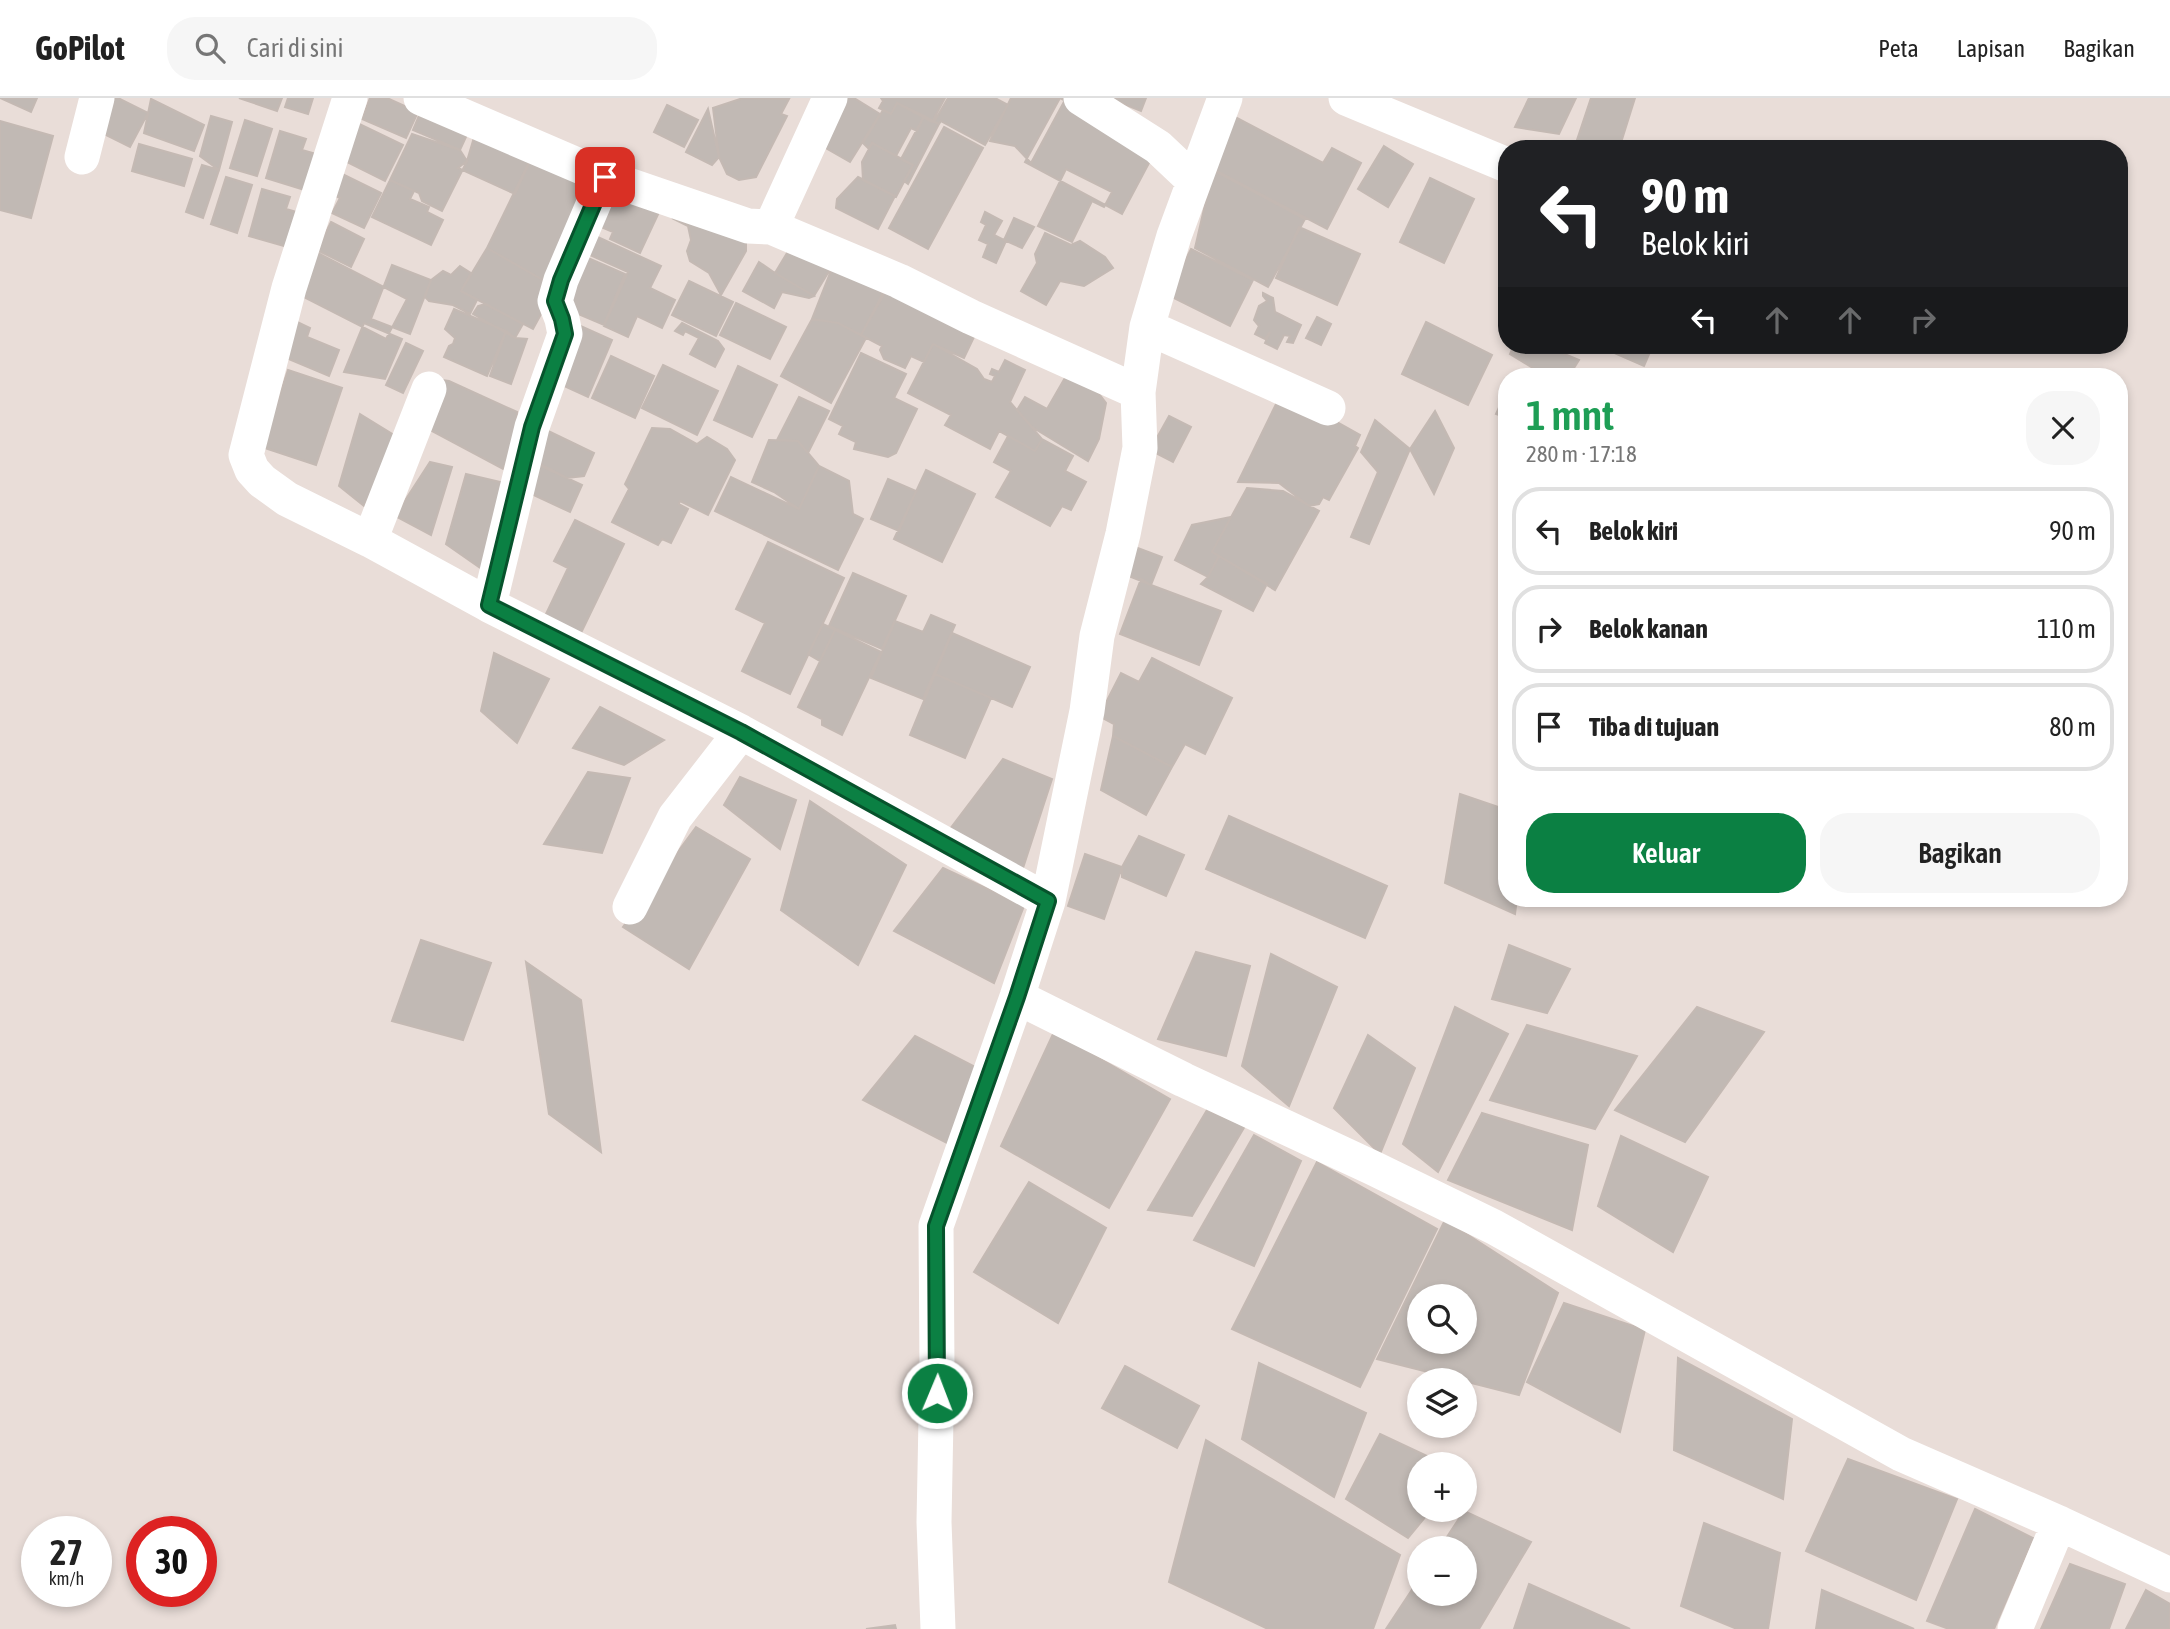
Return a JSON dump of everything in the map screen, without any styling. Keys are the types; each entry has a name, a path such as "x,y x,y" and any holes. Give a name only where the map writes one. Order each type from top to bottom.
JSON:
{"street":[{"path":"82,157 97,98"},
{"path":"350,98 289,288 246,454 252,470 287,499 741,732 1048,901"},
{"path":"421,98 605,177 748,226 771,227 899,281 971,317 1138,392"},
{"path":"771,227 830,98"},
{"path":"1081,98 1158,147 1194,181"},
{"path":"938,1629 934,1522 936,1226 1048,901 1087,711 1097,636 1123,534 1140,448 1138,392 1147,327 1174,236 1225,98"},
{"path":"1346,98 1498,161"},
{"path":"489,605 532,427 565,334 555,301 561,280 605,177"},
{"path":"1147,327 1328,408"},
{"path":"370,540 429,389"},
{"path":"630,906 675,817 741,732"},
{"path":"1017,997 1184,1080 1494,1227 1901,1454 2170,1575"},
{"path":"2015,1629 2059,1523"}],"building":[{"path":"0,98 37,98 31,112"},
{"path":"105,98 118,98 148,113 130,147 90,127"},
{"path":"239,98 282,98 277,111"},
{"path":"288,98 313,98 308,114 285,107"},
{"path":"370,98 387,98 418,112 406,138 362,119"},
{"path":"743,98 789,99 781,114 787,116 756,177 739,180 727,174 719,157 713,108"},
{"path":"841,98 854,98 880,114 850,162 815,142"},
{"path":"881,98 945,98 932,122 897,103 891,114 879,108 883,101"},
{"path":"948,98 995,98 1008,105 985,145 941,121 939,124 934,122"},
{"path":"1011,98 1066,98 1031,163 1015,146 990,141"},
{"path":"1060,98 1157,148 1122,214 1025,162"},
{"path":"1109,98 1146,98 1141,111"},
{"path":"1529,98 1576,98 1559,134 1515,127"},
{"path":"1591,98 1635,98 1622,140 1577,140"},
{"path":"151,99 204,125 194,151 144,133"},
{"path":"897,103 924,116 917,131 911,128 896,156 872,143 868,148 863,143 883,110 891,114"},
{"path":"667,105 698,120 684,147 654,132"},
{"path":"423,106 471,126 460,150 413,130"},
{"path":"708,109 719,157 712,165 686,152"},
{"path":"211,116 232,122 219,170 200,156"},
{"path":"924,116 939,124 908,184 904,181 913,165 901,159"},
{"path":"1235,117 1323,163 1332,148 1361,163 1327,229 1209,167"},
{"path":"245,120 272,129 257,176 230,168"},
{"path":"351,120 403,145 385,181 333,155"},
{"path":"0,121 53,136 31,218 0,210"},
{"path":"478,124 535,150 515,194 458,168 467,161"},
{"path":"944,127 983,148 928,249 889,228"},
{"path":"280,131 306,139 302,150 323,156 311,192 266,178"},
{"path":"412,134 460,150 467,161 442,211 422,201 419,193 390,180"},
{"path":"872,143 913,165 896,197 863,180 862,162"},
{"path":"139,144 192,159 184,186 132,171"},
{"path":"1384,146 1413,164 1388,207 1358,189"},
{"path":"535,150 593,174 543,280 487,248"},
{"path":"202,165 219,170 203,218 186,212"},
{"path":"332,169 381,193 364,228 332,213 340,198 323,190"},
{"path":"1066,169 1112,192 1104,207 1092,201 1072,242 1038,226"},
{"path":"1213,170 1305,219 1268,287 1195,248"},
{"path":"226,177 252,185 237,233 211,224"},
{"path":"858,177 895,196 878,229 836,208 837,199"},
{"path":"1430,178 1474,199 1444,263 1400,242"},
{"path":"390,180 414,191 410,199 429,207 427,212 443,220 431,245 372,217"},
{"path":"612,185 661,208 640,253 610,239 613,232 594,224"},
{"path":"262,189 290,197 286,209 307,215 298,250 249,236"},
{"path":"985,212 1002,221 994,235 1006,241 996,263 983,257 988,244 979,240 986,225 981,222"},
{"path":"672,218 746,240 746,251 721,295 709,273 690,261 687,251 691,240 688,226"},
{"path":"1014,218 1034,227 1022,248 1004,240"},
{"path":"331,222 364,239 351,267 317,250"},
{"path":"1299,227 1360,254 1337,305 1276,278"},
{"path":"589,233 661,266 650,288 675,300 662,328 637,316 628,337 604,326 628,272 581,251"},
{"path":"1045,233 1071,245 1080,241 1105,257 1113,268 1084,286 1060,281 1046,305 1021,291 1037,263 1035,254"},
{"path":"487,248 543,280 546,305 533,329 461,291"},
{"path":"1191,249 1253,280 1230,326 1168,295"},
{"path":"316,252 407,299 386,339 296,293"},
{"path":"787,253 809,256 831,268 814,296 775,273"},
{"path":"579,254 625,274 604,325 557,305"},
{"path":"759,262 814,296 809,298 782,292 774,308 743,291"},
{"path":"834,263 884,294 861,335 838,323 812,319"},
{"path":"392,265 431,280 410,334 371,319"},
{"path":"460,266 471,273 461,291 477,300 470,314 453,305 429,301 425,297 431,280 443,271 451,275"},
{"path":"689,281 733,302 716,336 672,315"},
{"path":"884,291 974,337 964,358 933,344 924,362 911,356 905,368 884,359 880,350 882,346 861,335"},
{"path":"1263,293 1273,298 1275,312 1301,325 1293,343 1287,342 1290,336 1284,335 1277,349 1265,343 1270,332 1265,339 1255,334 1259,326 1254,320 1259,306 1267,301"},
{"path":"736,303 786,327 770,359 720,335"},
{"path":"485,304 523,324 515,338 473,314 478,306"},
{"path":"454,309 506,331 487,376 444,357 455,338 445,329"},
{"path":"1317,317 1331,324 1321,345 1306,338"},
{"path":"812,319 838,323 866,338 831,403 781,376"},
{"path":"293,320 310,328 307,337 339,350 329,376 279,355"},
{"path":"1426,322 1492,355 1468,405 1402,374"},
{"path":"364,323 402,339 385,379 344,372"},
{"path":"682,323 718,341 724,349 715,367 690,354 699,338 685,331 683,335 675,331"},
{"path":"576,324 612,340 588,397 551,380"},
{"path":"506,331 515,338 527,339 511,384 490,376"},
{"path":"406,343 423,351 403,393 386,385"},
{"path":"933,344 977,369 984,379 992,382 995,376 990,374 992,369 999,372 1005,360 1025,370 1010,402 1042,439 1035,451 999,431 990,449 945,425 951,415 908,393"},
{"path":"861,353 906,374 894,398 917,409 896,453 888,457 854,449 856,442 839,434 843,426 829,419"},
{"path":"1510,354 1565,354 1579,360 1574,368 1533,368"},
{"path":"1616,354 1649,354 1644,366"},
{"path":"611,356 654,376 635,418 592,398"},
{"path":"663,365 718,391 697,435 642,408"},
{"path":"738,366 777,385 752,437 714,420"},
{"path":"1070,369 1087,378 1106,403 1099,439 1088,461 1032,427 1017,410 1025,397 1047,409"},
{"path":"288,370 342,388 316,465 262,447"},
{"path":"442,380 517,412 516,442 503,469 419,424"},
{"path":"799,397 829,411 808,453 798,441 777,440"},
{"path":"1277,402 1310,407 1360,435 1355,446 1358,448 1329,500 1323,497 1319,504 1309,506 1279,483 1238,482"},
{"path":"1435,411 1454,448 1434,494 1410,449"},
{"path":"360,414 399,438 364,506 339,486"},
{"path":"1169,416 1191,427 1173,462 1150,450"},
{"path":"1375,420 1410,449 1369,544 1351,537 1378,472 1361,452"},
{"path":"542,428 594,453 584,476 567,478 528,458"},
{"path":"652,428 670,429 697,444 707,437 727,449 735,460 708,515 680,501 679,504 688,509 671,543 662,539 658,545 612,522 629,489 625,484"},
{"path":"1008,436 1035,451 1042,439 1073,456 1065,471 1086,482 1071,510 1062,506 1050,526 996,497 1011,471 994,462"},
{"path":"769,440 798,441 819,466 799,509 774,492 752,482"},
{"path":"430,462 452,467 431,535 395,516"},
{"path":"537,464 582,485 570,512 525,491"},
{"path":"819,466 849,481 853,514 863,519 838,570 715,511 731,477 799,509"},
{"path":"926,470 975,494 942,562 894,539"},
{"path":"466,474 509,484 483,570 446,544"},
{"path":"888,479 916,491 899,531 871,519"},
{"path":"1247,488 1283,491 1319,511 1275,590 1212,552"},
{"path":"1231,517 1212,552 1219,556 1208,577 1175,560 1192,525"},
{"path":"575,520 624,544 581,633 545,616 568,568 554,561"},
{"path":"768,542 844,578 790,694 742,671 765,623 736,609"},
{"path":"1127,544 1162,557 1151,585 1116,571"},
{"path":"1219,556 1267,584 1253,611 1201,584 1208,577"},
{"path":"853,573 906,596 882,649 829,626"},
{"path":"1141,579 1221,611 1199,665 1120,634"},
{"path":"931,615 955,625 923,699 871,678 895,621 923,632"},
{"path":"823,624 835,630 820,661 808,654"},
{"path":"835,630 881,652 842,735 822,725 822,719 798,707"},
{"path":"952,633 1030,667 1012,707 935,674"},
{"path":"494,653 549,679 517,743 481,711"},
{"path":"1152,658 1232,698 1205,754 1185,744 1172,767 1113,736 1114,724 1099,716 1121,673 1139,682"},
{"path":"935,674 991,698 965,758 910,735"},
{"path":"600,707 664,740 624,765 573,748"},
{"path":"1113,736 1172,767 1146,815 1101,790"},
{"path":"1003,759 1052,779 1022,871 947,833"},
{"path":"588,772 630,778 602,853 544,844"},
{"path":"740,777 796,800 780,849 724,805"},
{"path":"1460,794 1498,807 1498,906 1445,883"},
{"path":"810,801 906,865 858,965 781,910"},
{"path":"1229,816 1387,886 1365,938 1206,869"},
{"path":"696,827 750,859 689,969 623,927"},
{"path":"1139,836 1184,855 1166,896 1122,877 1122,867"},
{"path":"1085,854 1122,867 1104,919 1068,906"},
{"path":"943,868 1024,906 994,983 894,931"},
{"path":"1499,907 1516,907 1515,914"},
{"path":"421,940 491,963 463,1040 392,1021"},
{"path":"1509,945 1570,969 1547,1013 1492,999"},
{"path":"1196,952 1250,966 1226,1056 1158,1039"},
{"path":"1271,954 1337,987 1289,1106 1242,1066"},
{"path":"526,962 581,1000 601,1152 549,1114"},
{"path":"1455,1007 1508,1034 1438,1172 1403,1144"},
{"path":"1697,1007 1764,1032 1685,1142 1615,1110"},
{"path":"1527,1025 1637,1056 1595,1129 1490,1100"},
{"path":"1054,1032 1170,1099 1109,1208 1001,1146"},
{"path":"1368,1035 1415,1068 1380,1154 1334,1108"},
{"path":"915,1036 983,1071 955,1147 863,1100"},
{"path":"1207,1110 1245,1126 1192,1216 1148,1210"},
{"path":"1482,1113 1588,1145 1572,1230 1448,1180"},
{"path":"1254,1135 1301,1161 1254,1266 1194,1240"},
{"path":"1621,1136 1708,1177 1673,1252 1598,1206"},
{"path":"1317,1162 1437,1229 1410,1284 1407,1284 1407,1291 1360,1387 1232,1329"},
{"path":"1029,1182 1106,1228 1058,1323 974,1272"},
{"path":"1445,1220 1558,1293 1519,1395 1477,1384 1477,1368 1412,1368 1377,1359 1407,1298 1407,1354 1477,1354 1477,1284 1414,1284"},
{"path":"1564,1303 1645,1330 1620,1432 1527,1382"},
{"path":"1678,1358 1792,1419 1783,1499 1674,1450"},
{"path":"1259,1363 1366,1413 1334,1497 1242,1439"},
{"path":"1125,1366 1199,1406 1177,1448 1102,1408"},
{"path":"1380,1434 1418,1452 1407,1452 1407,1522 1421,1522 1410,1536 1407,1537 1346,1499"},
{"path":"1206,1440 1400,1555 1373,1629 1268,1629 1169,1582"},
{"path":"1848,1459 1957,1499 1916,1600 1806,1551"},
{"path":"1975,1509 2033,1538 1994,1629 1949,1629 1927,1621"},
{"path":"1477,1517 1531,1542 1479,1629 1386,1629 1407,1597 1407,1606 1477,1606 1477,1536 1448,1536 1457,1522 1477,1522"},
{"path":"1704,1523 1780,1553 1768,1629 1737,1629 1681,1606"},
{"path":"2070,1564 2125,1584 2109,1629 2041,1629"},
{"path":"1529,1584 1630,1629 1514,1629"},
{"path":"1822,1590 1914,1629 1816,1629"},
{"path":"2146,1590 2170,1604 2170,1629 2126,1629"},
{"path":"895,1625 896,1629 866,1629"}],"route":[{"path":"605,177 561,280 555,301 565,334 532,427 489,605 741,732 1048,901 936,1226 937,1393"}]}
